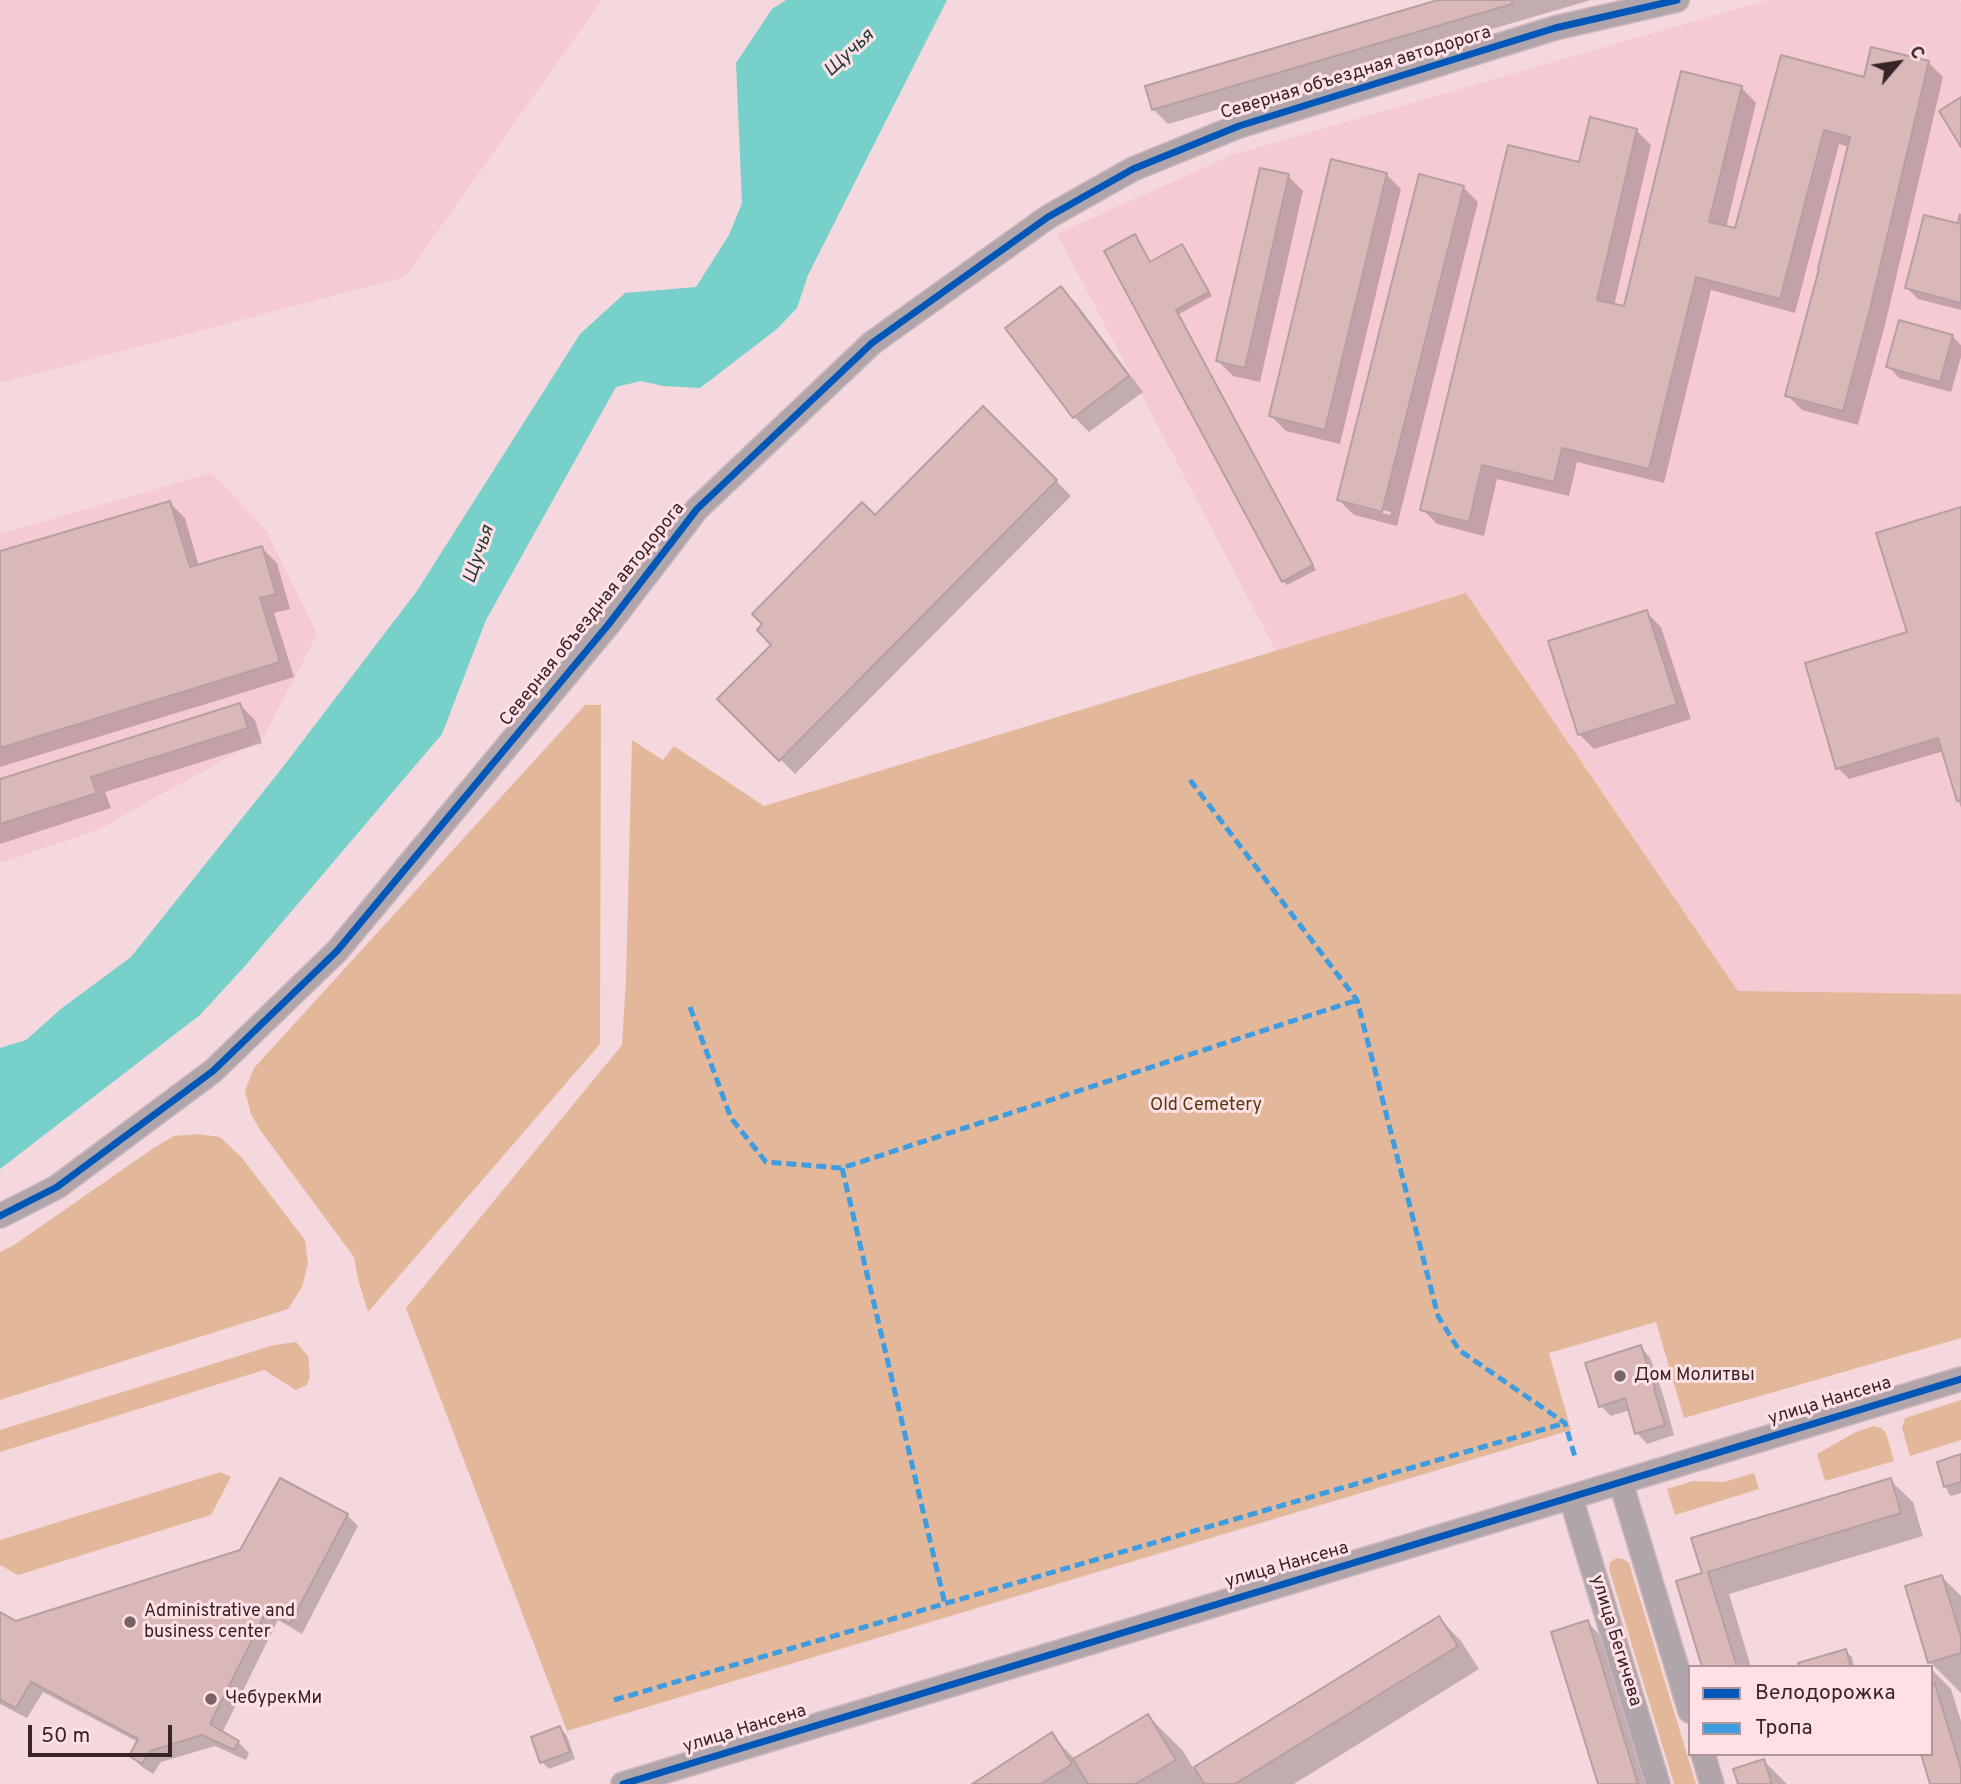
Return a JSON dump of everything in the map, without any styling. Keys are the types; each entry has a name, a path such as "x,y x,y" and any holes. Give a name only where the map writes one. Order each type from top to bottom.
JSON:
{"street":[{"name":"Северная объездная автодорога","path":"0,1216 57,1187 213,1072 337,951 608,625 697,509 872,343 1048,217 1133,169 1239,126 1555,28 1677,0"},
{"name":"улица Нансена","path":"623,1784 1961,1379"},
{"path":"1620,1483 1688,1704"},
{"name":"улица Бегичева","path":"1572,1498 1658,1784"},
{"path":"1704,1756 1712,1784"}],"shaded area":[{"path":"0,0 602,0 405,277 0,383"},
{"path":"1767,0 1961,2 1961,994 1957,995 1738,991 1466,593 1276,651 1057,234 1232,155"},
{"path":"211,473 266,530 317,634 264,737 100,829 0,863 0,534"}],"green space":[{"name":"Old Cemetery","path":"1466,593 1738,991 1961,994 1961,1338 1684,1418 1656,1322 1549,1353 1571,1430 567,1731 406,1308 622,1045 632,740 663,760 674,746 764,806"},
{"path":"585,705 601,705 600,1044 368,1312 354,1257 260,1130 251,1114 245,1091 254,1068"},
{"path":"198,1134 220,1137 242,1158 305,1240 308,1263 302,1287 288,1309 0,1400 0,1252 155,1147 174,1136"},
{"path":"296,1342 308,1356 310,1376 307,1385 296,1390 264,1370 0,1452 0,1430 274,1345"},
{"path":"1961,1400 1961,1440 1910,1456 1902,1428 1905,1418"},
{"path":"1873,1426 1886,1433 1894,1461 1825,1481 1817,1454 1856,1432"},
{"path":"221,1472 231,1477 211,1515 18,1575 0,1565 0,1540"},
{"path":"1754,1473 1759,1489 1675,1515 1667,1489 1693,1481 1724,1482"},
{"path":"1617,1558 1629,1563 1696,1784 1674,1784 1609,1569 1610,1562"}],"water":[{"name":"Щучья","path":"786,0 947,0 808,275 797,308 777,329 700,388 663,386 641,381 616,387 486,620 442,734 245,966 200,1015 0,1169 0,1048 26,1040 62,1008 131,957 279,772 417,591 580,334 625,293 696,287 729,235 742,203 736,63 772,9"}],"building":[{"path":"1438,0 1512,0 1512,4 1152,110 1145,86"},
{"path":"1871,47 1929,61 1843,411 1785,396 1850,137 1824,130 1780,299 1696,277 1649,469 1562,448 1554,482 1482,465 1469,522 1420,510 1508,145 1579,162 1590,117 1637,129 1597,300 1624,306 1681,71 1742,86 1709,222 1735,228 1781,55 1864,77"},
{"path":"1961,97 1961,147 1939,111"},
{"path":"1331,159 1387,173 1325,430 1269,416"},
{"path":"1260,168 1289,174 1245,368 1216,361"},
{"path":"1419,174 1464,186 1382,512 1337,500"},
{"path":"1924,215 1961,224 1961,303 1905,288"},
{"path":"1135,234 1150,262 1182,244 1209,292 1176,310 1313,565 1282,582 1104,251"},
{"path":"1061,286 1129,376 1073,418 1005,328"},
{"path":"1899,320 1953,335 1940,382 1886,367"},
{"path":"983,406 1057,480 779,761 717,699 771,645 757,630 762,624 752,614 862,502 875,515"},
{"path":"170,501 190,567 262,546 276,594 260,598 280,662 0,748 0,551"},
{"path":"1961,507 1961,800 1957,801 1938,738 1836,769 1805,663 1907,632 1876,533"},
{"path":"1647,610 1677,704 1578,735 1548,641"},
{"path":"240,703 248,728 91,777 97,793 0,824 0,779"},
{"name":"Дом Молитвы","path":"1641,1345 1665,1425 1635,1434 1625,1398 1599,1407 1585,1363"},
{"path":"1961,1454 1961,1482 1944,1487 1937,1462"},
{"name":"Administrative and business center","path":"280,1478 348,1514 290,1624 267,1610 210,1724 239,1741 234,1750 202,1735 150,1751 142,1764 129,1756 138,1739 31,1682 16,1708 0,1700 0,1612 16,1621 240,1550"},
{"path":"1891,1478 1901,1513 1708,1572 1736,1665 1701,1665 1676,1581 1702,1573 1691,1538"},
{"path":"1942,1575 1961,1637 1961,1653 1928,1663 1905,1586"},
{"path":"1439,1616 1458,1646 1235,1784 1204,1784 1194,1767"},
{"path":"1588,1620 1638,1784 1598,1784 1551,1632"},
{"path":"1846,1649 1850,1665 1798,1665"},
{"path":"1933,1684 1961,1769 1961,1784 1930,1784 1922,1756 1933,1756"},
{"path":"1148,1714 1176,1760 1135,1784 1088,1784 1073,1759"},
{"path":"560,1726 570,1752 540,1763 531,1737"},
{"path":"1052,1732 1072,1764 1041,1784 972,1784"},
{"path":"1764,1759 1772,1784 1738,1784 1733,1769"}],"marked path":[{"path":"1190,780 1357,1000 1438,1316 1459,1350 1565,1423 1575,1457"},
{"path":"690,1007 731,1118 766,1162 842,1168 1357,1000"},
{"path":"842,1168 945,1604"},
{"path":"614,1700 1565,1423"}],"cycle path":[{"path":"0,1216 57,1187 213,1071 337,951 608,625 697,509 872,343 1048,217 1133,169 1239,126 1555,28 1677,0"},
{"path":"623,1784 1961,1379"}],"place":[{"name":"Дом Молитвы","path":"1620,1376"},
{"name":"Administrative and business center","path":"130,1622"},
{"name":"ЧебурекМи","path":"211,1699"}]}
